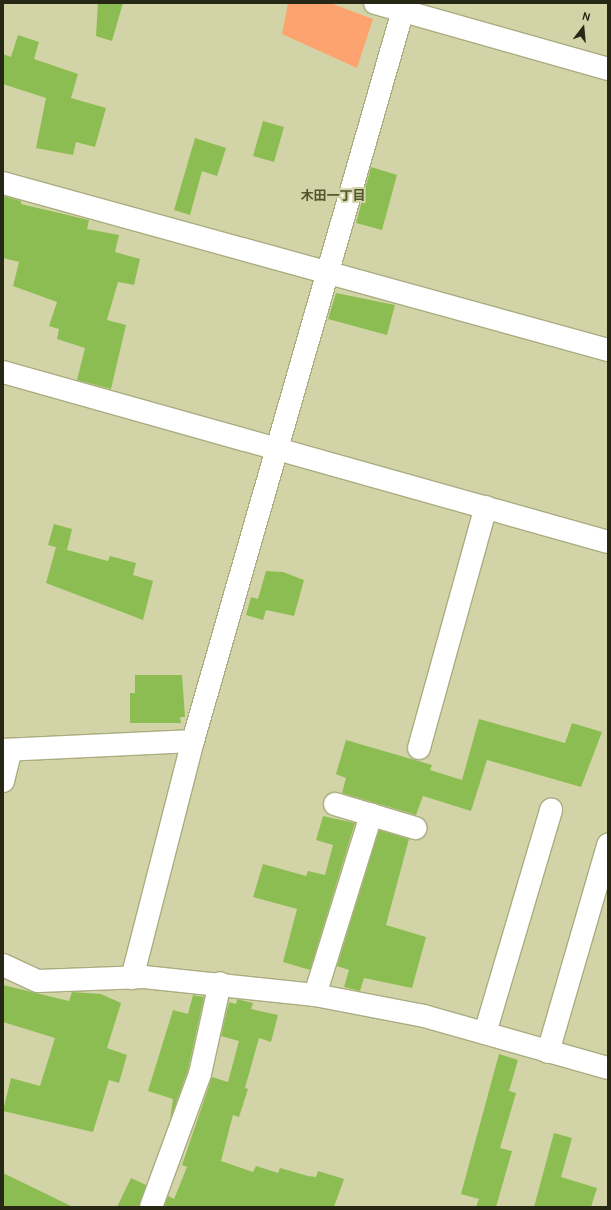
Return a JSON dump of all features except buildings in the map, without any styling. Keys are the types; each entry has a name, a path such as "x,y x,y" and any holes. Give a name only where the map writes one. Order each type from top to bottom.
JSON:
{"street":[{"path":"375,3 404,7 608,69"},
{"path":"132,978 193,741 279,451 404,7"},
{"path":"3,183 329,271 608,350"},
{"path":"3,372 279,451 486,507 608,542"},
{"path":"419,748 486,507"},
{"path":"3,781 7,750 193,741"},
{"path":"334,804 414,828"},
{"path":"485,1033 551,810"},
{"path":"315,995 371,815"},
{"path":"548,1052 608,845"},
{"path":"3,965 38,981 132,978 220,983 315,995 424,1016 608,1068"},
{"path":"151,1207 200,1074 220,983"}],"shaded area":[{"path":"288,3 330,3 373,19 357,68 282,34"}],"district":[{"name":"木田一丁目","path":"333,195"}]}
